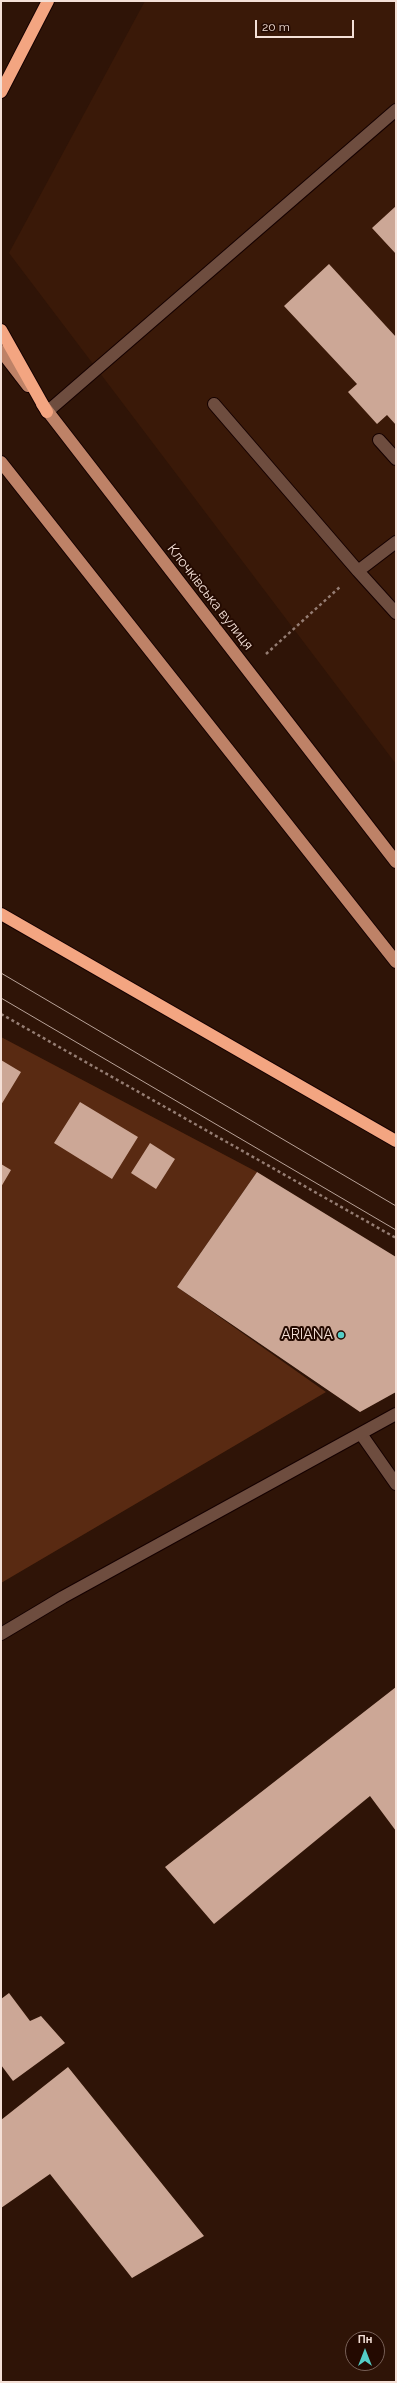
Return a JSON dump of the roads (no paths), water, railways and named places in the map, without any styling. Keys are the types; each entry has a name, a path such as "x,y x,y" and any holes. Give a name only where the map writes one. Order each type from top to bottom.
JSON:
{"highway":[{"path":"1,92 48,1"},
{"path":"1,330 48,412"},
{"path":"1,914 396,1141"}],"main road":[{"name":"Клочківська вулиця","path":"1,351 396,862"},
{"path":"1,462 396,962"}],"street":[{"path":"48,412 396,110"},
{"path":"214,404 396,613"},
{"path":"379,440 396,459"},
{"path":"358,571 396,542"},
{"path":"1,1634 63,1597 396,1414"},
{"path":"361,1434 396,1484"}],"tram line":[{"path":"1,973 396,1206"},
{"path":"1,998 396,1230"}],"place":[{"name":"ARIANA","path":"341,1335"}]}
